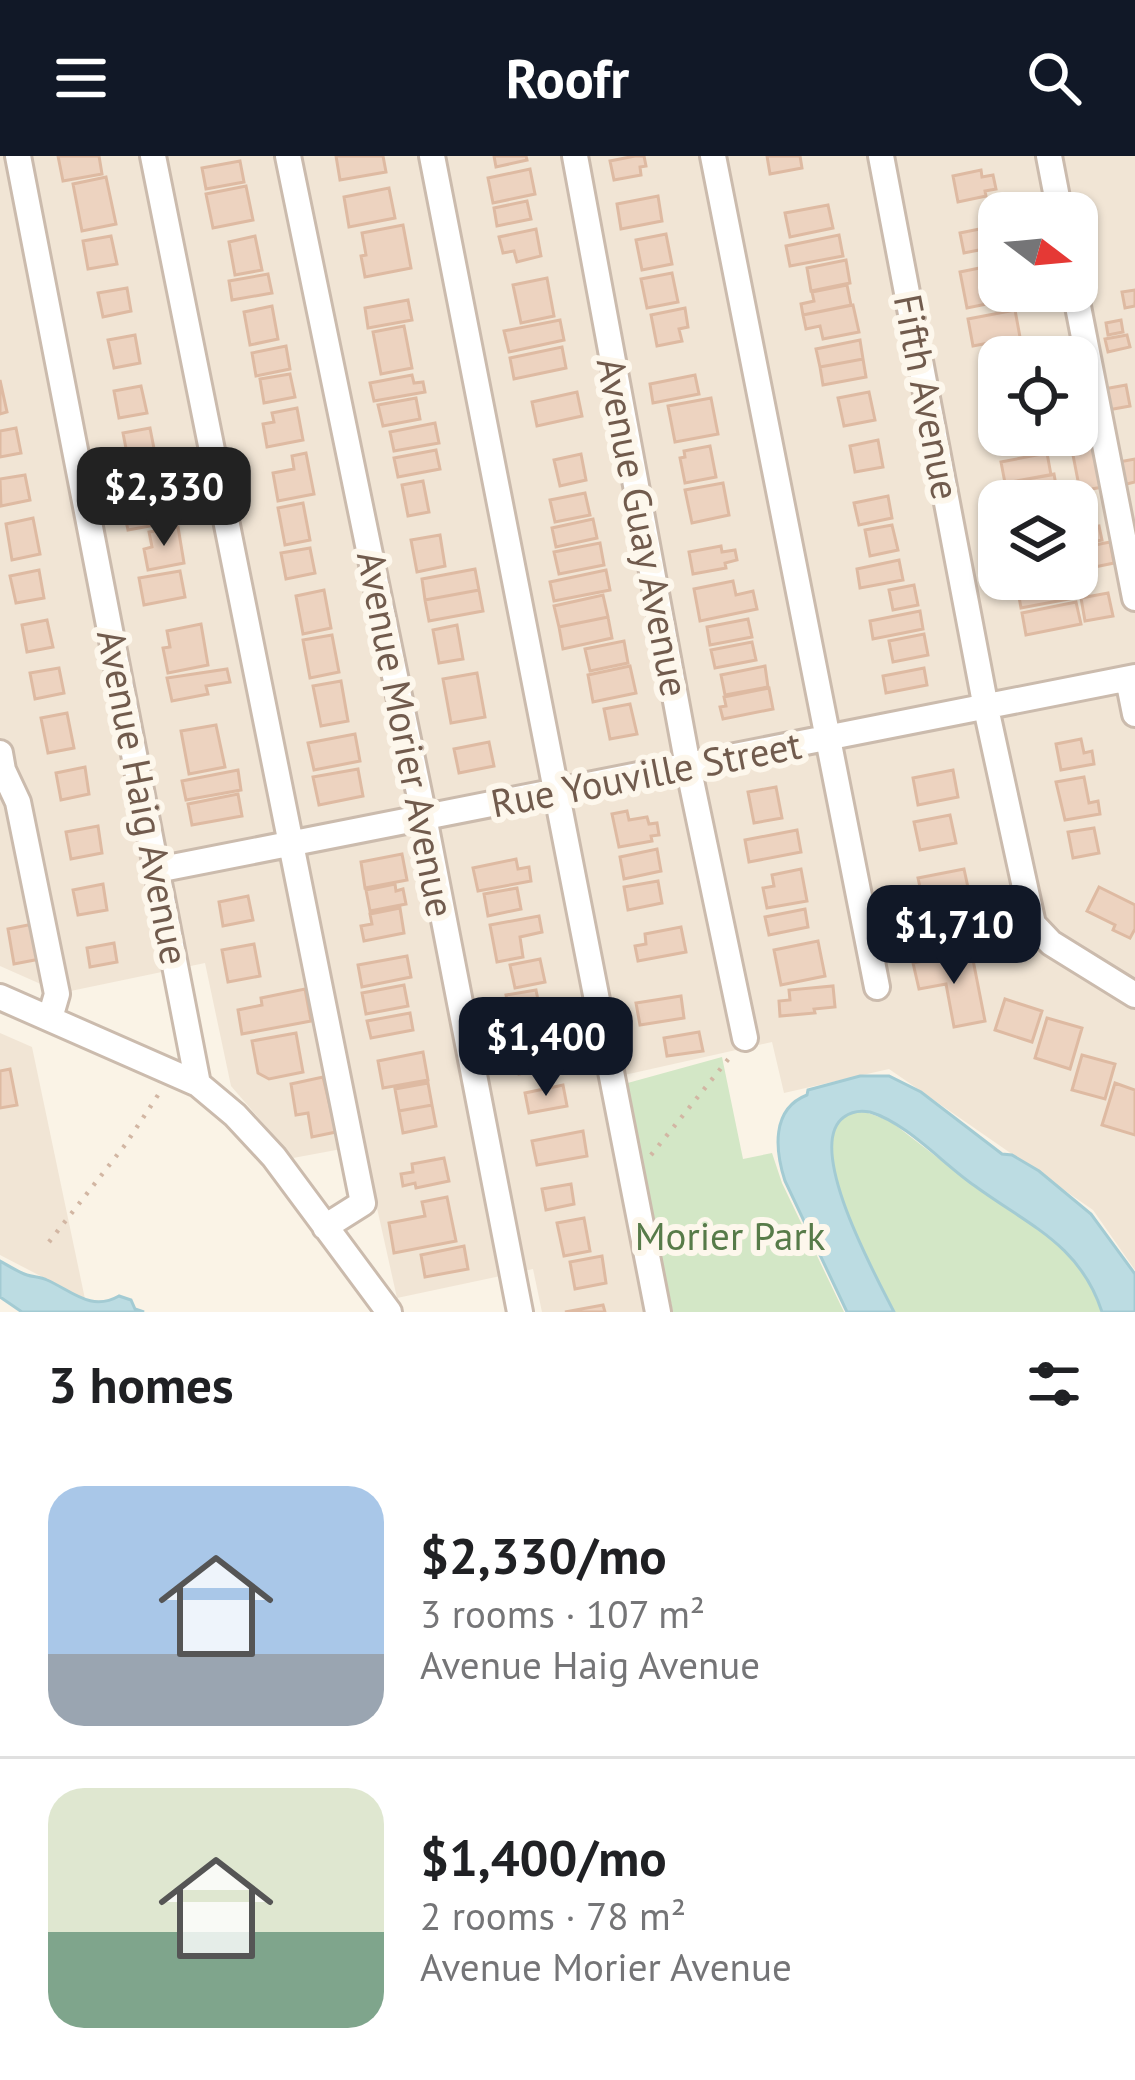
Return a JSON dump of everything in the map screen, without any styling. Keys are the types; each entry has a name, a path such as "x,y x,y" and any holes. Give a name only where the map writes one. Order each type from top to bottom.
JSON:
{"street":[{"name":"Avenue Haig Avenue","path":"18,156 198,1084"},
{"path":"153,156 363,1203 326,1226"},
{"name":"Avenue Morier Avenue","path":"288,156 520,1312"},
{"path":"432,156 658,1312"},
{"name":"Avenue Guay Avenue","path":"574,156 688,766 745,1038"},
{"path":"713,156 877,987"},
{"name":"Fifth Avenue","path":"880,156 986,708 1033,924 1051,944 1135,995"},
{"path":"1048,156 1056,192"},
{"path":"1079,312 1135,598"},
{"name":"Rue Youville Street","path":"157,869 1131,678"},
{"path":"1131,678 1135,714"},
{"path":"0,753 57,994 50,1018"},
{"path":"0,997 198,1084 274,1157 388,1312"}],"path":[{"path":"632,1178 745,1038"},
{"path":"49,1241 125,1145 173,1072"}],"shaded area":[{"path":"0,156 1135,156 1135,1270 1093,1210 889,1069 784,1093 772,1042 602,1080 646,1312 542,1312 533,1269 397,1298 363,1145 293,1158 231,1086 205,963 61,993 0,966"},
{"path":"0,1033 32,1047 85,1299 0,1255"}],"green space":[{"name":"Morier Park","path":"722,1057 743,1159 772,1153 844,1312 673,1312 624,1084"},
{"path":"860,1110 890,1121 1052,1238 1082,1268 1102,1312 894,1312 850,1219 834,1165 832,1142 837,1125"}],"water":[{"path":"860,1076 889,1076 921,1092 1002,1154 1039,1171 1091,1214 1135,1274 1135,1312 1102,1312 1080,1269 1050,1238 898,1125 863,1111 844,1117 834,1132 832,1155 847,1213 894,1312 847,1312 785,1181 778,1144 787,1110 808,1090"},
{"path":"0,1261 82,1298 99,1302 119,1296 144,1312 22,1312 0,1297"}],"building":[{"path":"58,156 99,156 102,174 63,181"},
{"path":"336,156 383,156 386,172 340,180"},
{"path":"494,156 526,156 527,160 496,167"},
{"path":"644,156 641,175 614,180 610,161"},
{"path":"767,156 800,156 802,168 770,174"},
{"path":"240,161 244,182 206,189 202,168"},
{"path":"530,169 535,194 493,203 488,178"},
{"path":"981,170 982,177 993,175 996,189 958,202 953,176"},
{"path":"106,177 116,224 82,231 73,184"},
{"path":"246,186 253,220 213,228 206,194"},
{"path":"389,188 395,218 349,227 344,197"},
{"path":"658,196 662,221 621,229 617,204"},
{"path":"527,201 531,219 497,226 494,208"},
{"path":"828,205 833,228 790,237 785,213"},
{"path":"403,225 411,268 365,277 362,233"},
{"path":"536,229 541,256 517,262 514,251 503,253 499,237"},
{"path":"978,229 978,250 964,253 960,233"},
{"path":"666,234 672,264 642,270 636,240"},
{"path":"839,235 843,256 790,266 786,246"},
{"path":"111,236 117,264 88,269 83,241"},
{"path":"255,236 262,270 235,275 229,242"},
{"path":"846,260 850,283 811,291 807,268"},
{"path":"978,268 978,306 967,308 960,272"},
{"path":"672,273 678,302 647,308 641,279"},
{"path":"268,274 272,293 232,300 229,281"},
{"path":"547,278 554,316 521,323 513,285"},
{"path":"847,285 851,305 803,315 801,304 814,301 812,292"},
{"path":"127,288 131,311 103,317 98,293"},
{"path":"1135,290 1135,306 1125,308 1122,292"},
{"path":"408,300 412,320 368,328 365,308"},
{"path":"853,305 859,332 823,339 820,326 806,329 803,315"},
{"path":"272,306 278,339 250,345 244,312"},
{"path":"685,308 688,327 679,329 682,341 657,346 651,315"},
{"path":"1015,312 1020,336 978,336 978,345 973,346 968,319"},
{"path":"560,320 564,340 509,352 504,331"},
{"path":"1121,320 1123,332 1108,335 1106,323"},
{"path":"404,326 412,368 381,374 373,332"},
{"path":"135,335 140,363 114,368 108,340"},
{"path":"1127,335 1130,347 1108,352 1105,339"},
{"path":"860,340 863,359 820,367 816,349"},
{"path":"286,346 290,369 256,376 252,353"},
{"path":"562,347 566,368 514,379 510,358"},
{"path":"863,359 866,377 823,385 820,367"},
{"path":"290,374 295,397 264,403 260,379"},
{"path":"412,375 414,383 423,382 425,392 374,401 370,383"},
{"path":"695,375 699,394 653,403 650,384"},
{"path":"0,380 7,412 0,414"},
{"path":"1126,385 1130,406 1108,410 1104,389"},
{"path":"141,386 147,413 119,418 114,391"},
{"path":"577,392 582,416 537,426 532,402"},
{"path":"869,392 875,420 844,426 838,398"},
{"path":"416,398 420,419 383,426 378,405"},
{"path":"711,398 718,434 675,442 668,406"},
{"path":"297,408 303,440 267,447 263,424 274,422 272,413"},
{"path":"435,423 439,443 394,451 390,432"},
{"path":"16,428 21,453 0,457 0,431"},
{"path":"150,428 158,469 131,474 123,433"},
{"path":"878,440 883,467 855,472 850,446"},
{"path":"710,446 716,477 685,483 680,458 685,457 684,451"},
{"path":"436,450 440,469 398,477 394,458"},
{"path":"306,453 314,494 278,501 273,473 294,469 292,456"},
{"path":"581,454 586,480 560,486 554,460"},
{"path":"1048,456 1051,475 1004,480 1001,462"},
{"path":"1073,456 1097,456 1103,487 1098,488 1098,480 1078,480"},
{"path":"1135,459 1135,482 1123,485 1119,462"},
{"path":"1054,474 1055,480 1022,480"},
{"path":"25,475 30,500 1,506 0,479"},
{"path":"160,476 164,496 123,504 120,484"},
{"path":"423,481 429,512 408,516 402,485"},
{"path":"723,483 729,515 692,523 685,490"},
{"path":"585,493 590,515 555,522 550,500"},
{"path":"888,496 892,518 859,525 854,503"},
{"path":"166,499 171,522 128,530 123,507"},
{"path":"303,503 310,540 285,545 278,508"},
{"path":"33,518 40,554 12,560 6,524"},
{"path":"593,519 597,538 556,547 552,528"},
{"path":"892,525 898,550 870,556 865,530"},
{"path":"178,527 184,563 148,570 144,549 152,547 149,532"},
{"path":"440,535 445,566 417,572 411,540"},
{"path":"1110,542 1114,563 1098,566 1098,544"},
{"path":"600,543 604,565 559,574 554,552"},
{"path":"721,546 722,552 735,550 737,560 725,563 726,568 693,574 689,552"},
{"path":"310,548 315,573 286,579 281,553"},
{"path":"899,560 903,580 860,588 857,569"},
{"path":"475,569 479,590 425,600 422,579"},
{"path":"39,570 44,598 16,603 10,576"},
{"path":"606,570 610,590 554,601 550,582"},
{"path":"180,571 185,597 144,605 139,578"},
{"path":"733,581 736,595 753,591 757,609 700,621 694,589"},
{"path":"914,585 918,605 893,610 889,590"},
{"path":"324,590 331,628 303,634 296,596"},
{"path":"479,590 483,611 429,621 425,600"},
{"path":"1108,593 1113,616 1085,621 1081,600 1098,600 1098,595"},
{"path":"603,595 608,617 559,627 554,606"},
{"path":"1020,600 1063,600 1021,608"},
{"path":"1076,602 1081,624 1026,635 1022,613"},
{"path":"920,611 923,629 873,639 870,621"},
{"path":"608,617 612,638 563,649 559,627"},
{"path":"748,619 752,637 710,645 707,627"},
{"path":"47,620 53,647 27,652 22,625"},
{"path":"201,624 208,665 168,673 163,648 170,647 167,631"},
{"path":"457,625 463,659 439,663 433,630"},
{"path":"924,634 928,655 893,662 889,641"},
{"path":"332,635 339,672 310,678 303,640"},
{"path":"624,641 628,663 590,671 585,649"},
{"path":"752,642 756,660 715,668 711,650"},
{"path":"630,666 636,693 593,702 588,675"},
{"path":"765,666 768,687 725,695 721,675"},
{"path":"59,668 64,693 35,699 30,673"},
{"path":"924,668 927,685 886,693 883,676"},
{"path":"227,669 230,682 206,686 208,694 172,701 167,678"},
{"path":"477,673 485,717 451,723 443,679"},
{"path":"341,681 348,721 321,726 313,686"},
{"path":"769,688 773,709 723,719 724,697"},
{"path":"630,704 637,734 610,739 604,709"},
{"path":"67,713 74,748 48,753 41,718"},
{"path":"216,725 225,767 189,774 181,731"},
{"path":"355,734 360,761 314,770 308,743"},
{"path":"1081,739 1084,753 1092,751 1094,764 1061,770 1056,744"},
{"path":"489,742 494,766 459,773 454,749"},
{"path":"85,767 89,794 61,800 56,773"},
{"path":"358,769 363,796 319,805 313,777"},
{"path":"238,770 241,790 186,800 182,781"},
{"path":"953,770 958,797 918,805 913,778"},
{"path":"1084,777 1089,803 1098,801 1100,814 1065,820 1056,782"},
{"path":"776,787 782,818 754,823 748,792"},
{"path":"238,794 242,816 192,825 188,804"},
{"path":"627,811 629,820 647,817 649,824 657,823 659,835 651,836 652,841 619,847 612,814"},
{"path":"950,815 956,843 920,850 914,822"},
{"path":"98,826 102,853 71,859 66,832"},
{"path":"1094,828 1099,853 1073,858 1068,832"},
{"path":"797,830 801,852 749,862 745,840"},
{"path":"657,849 661,871 624,879 620,857"},
{"path":"402,854 407,880 365,888 361,862"},
{"path":"516,859 518,869 529,867 531,881 478,891 473,868"},
{"path":"801,869 807,901 767,908 763,888 774,886 772,875"},
{"path":"964,869 969,892 923,901 918,878"},
{"path":"658,881 662,903 628,910 624,887"},
{"path":"103,884 107,910 78,915 73,890"},
{"path":"395,884 396,891 403,889 406,904 370,911 366,890"},
{"path":"1099,887 1135,905 1130,938 1087,911"},
{"path":"517,888 521,909 488,916 484,894"},
{"path":"248,896 253,920 223,926 219,902"},
{"path":"400,908 404,933 364,941 361,926 372,924 370,914"},
{"path":"962,908 969,942 934,949 927,915"},
{"path":"805,909 808,927 769,935 765,917"},
{"path":"539,916 542,932 520,937 523,957 497,962 490,925"},
{"path":"33,924 40,959 14,964 8,929"},
{"path":"681,927 686,952 638,961 635,946 646,944 645,934"},
{"path":"818,941 825,976 781,985 774,950"},
{"path":"114,943 117,962 90,967 87,948"},
{"path":"254,944 260,976 228,982 222,950"},
{"path":"407,956 411,977 362,987 358,965"},
{"path":"950,956 951,964 973,960 985,1021 954,1027 946,984 919,989 913,963"},
{"path":"540,959 545,982 515,988 510,965"},
{"path":"404,985 408,1006 366,1014 362,993"},
{"path":"833,986 835,1007 780,1016 779,1001 790,1000 789,990"},
{"path":"305,989 311,1021 242,1034 238,1010 262,1005 261,998"},
{"path":"536,990 542,1020 512,1026 506,995"},
{"path":"681,996 684,1018 640,1025 636,1003"},
{"path":"1005,999 1042,1011 1032,1042 995,1030"},
{"path":"410,1013 413,1030 371,1038 367,1021"},
{"path":"1047,1018 1082,1028 1070,1069 1035,1058"},
{"path":"552,1026 560,1066 519,1074 512,1034"},
{"path":"699,1032 703,1051 667,1056 664,1038"},
{"path":"296,1033 303,1072 269,1079 258,1073 252,1041"},
{"path":"423,1052 428,1080 383,1088 378,1061"},
{"path":"1082,1055 1115,1064 1105,1099 1072,1090"},
{"path":"10,1069 17,1105 0,1108 0,1071"},
{"path":"323,1077 336,1132 312,1137 308,1113 296,1115 291,1084"},
{"path":"428,1083 432,1105 399,1111 395,1089"},
{"path":"1115,1083 1135,1090 1135,1135 1102,1125"},
{"path":"563,1085 567,1106 529,1113 525,1093"},
{"path":"432,1105 436,1126 403,1133 399,1111"},
{"path":"583,1131 587,1156 537,1165 532,1141"},
{"path":"444,1158 449,1181 403,1186 401,1174 413,1172 412,1164"},
{"path":"571,1184 574,1204 546,1210 542,1189"},
{"path":"447,1197 456,1241 394,1253 389,1223 425,1216 422,1202"},
{"path":"584,1218 590,1251 564,1256 557,1223"},
{"path":"464,1246 468,1269 425,1277 421,1255"},
{"path":"602,1256 606,1283 575,1289 570,1262"},
{"path":"603,1305 605,1312 565,1312"}]}
